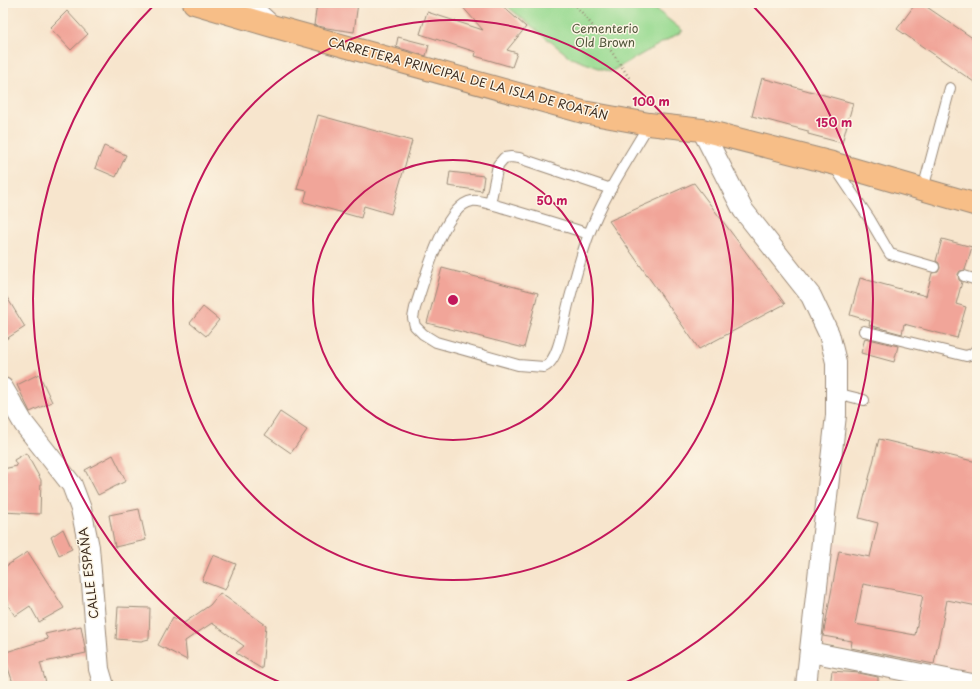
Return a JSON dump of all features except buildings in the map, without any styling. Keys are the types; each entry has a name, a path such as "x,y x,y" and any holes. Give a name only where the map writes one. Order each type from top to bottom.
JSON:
{"main road":[{"name":"CARRETERA PRINCIPAL DE LA ISLA DE ROATÁN","path":"194,3 584,112 649,124 702,130 832,163 977,205"}],"street":[{"path":"247,3 272,26"},
{"path":"702,130 742,210 811,296 829,334 836,362 836,415 806,686"},
{"name":"CALLE ESPAÑA","path":"3,388 24,424 72,486 81,509 89,547 99,669 104,686"},
{"path":"810,652 977,685"}],"lane":[{"path":"923,189 950,88"},
{"path":"590,234 472,200 460,206 451,216 442,232 415,308 415,326 423,334 436,342 518,365 547,366 556,355 569,302 590,234 611,189 649,124"},
{"path":"490,204 498,165 504,158 519,158 611,189"},
{"path":"832,163 869,218 890,254 934,267"},
{"path":"964,276 977,280"},
{"path":"864,331 966,356 972,354 977,349"},
{"path":"836,393 864,400"}],"path":[{"path":"574,3 601,36 630,79"}],"shaded area":[{"path":"831,541 977,573 977,673 818,646"}],"green space":[{"name":"Cementerio Old Brown","path":"503,3 648,3 683,31 610,72 571,58"}]}
